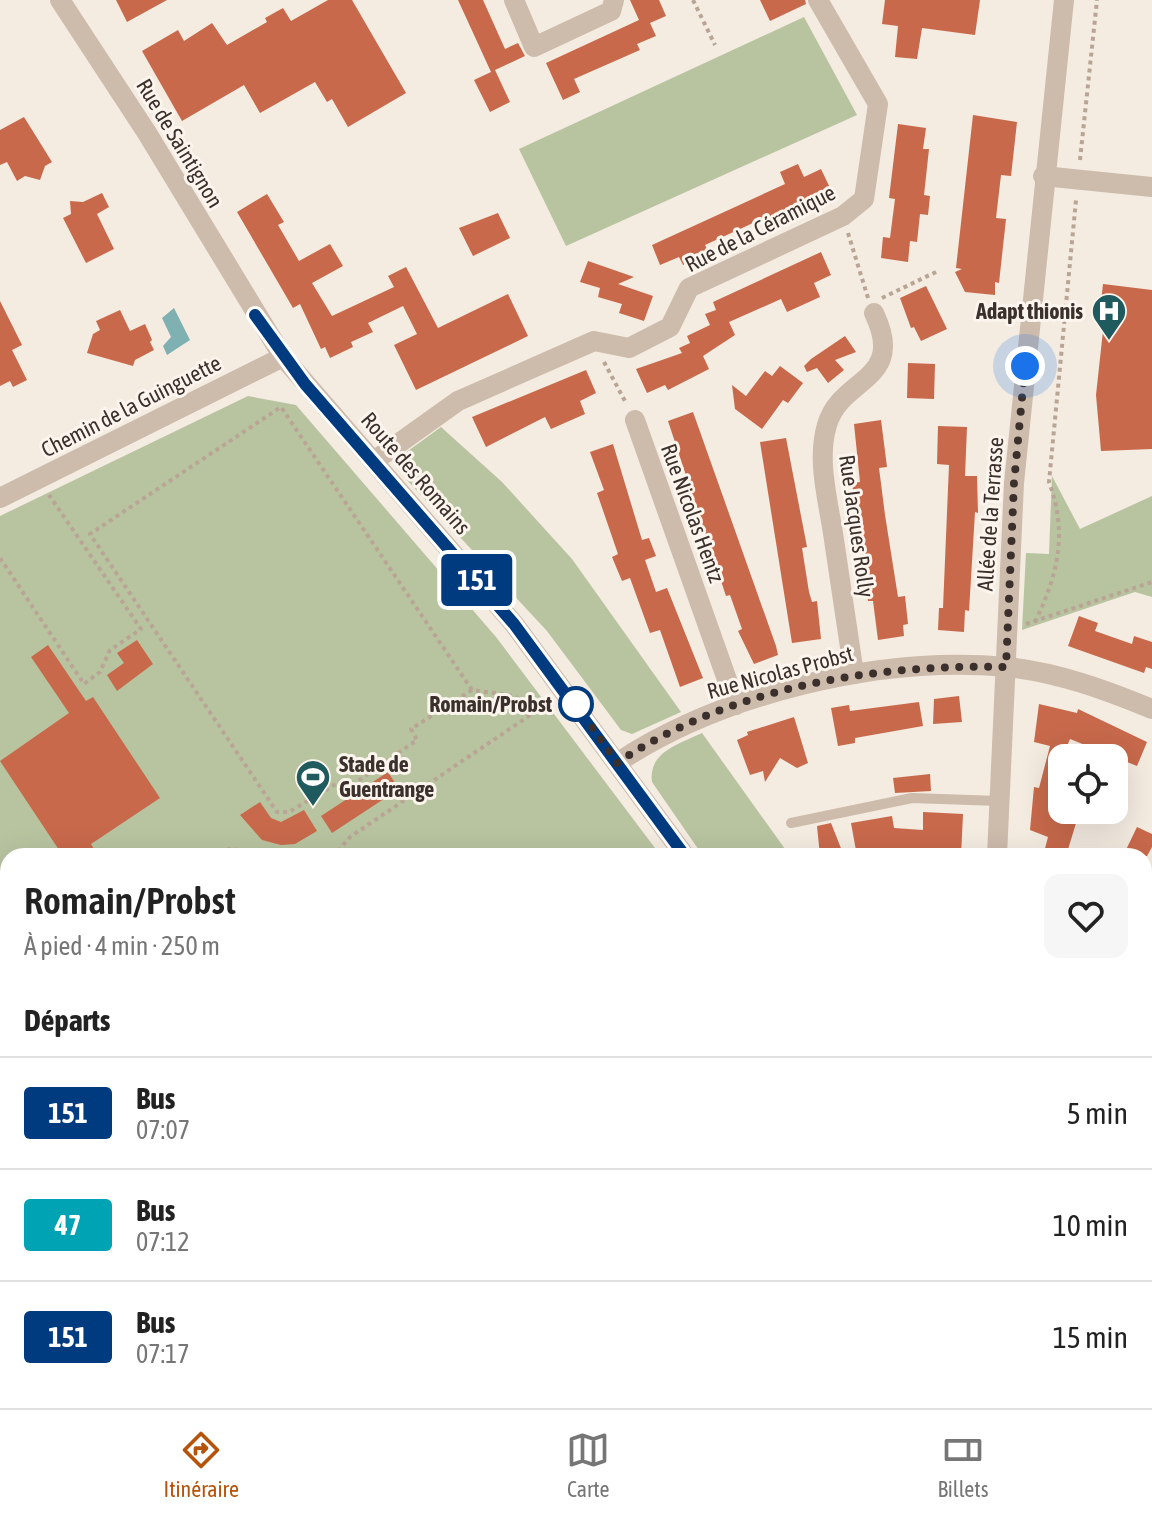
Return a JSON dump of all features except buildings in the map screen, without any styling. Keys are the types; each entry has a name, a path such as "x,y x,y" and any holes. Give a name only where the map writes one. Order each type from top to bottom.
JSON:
{"street":[{"name":"Rue de Saintignon","path":"60,0 147,133 255,315"},
{"path":"514,0 534,47 611,11 614,0"},
{"name":"Rue de la Céramique","path":"594,341 629,348 670,327 689,288 843,216 864,199 878,104 818,0"},
{"name":"Allée de la Terrasse","path":"997,848 1014,483 1043,176 1064,0"},
{"path":"1043,176 1152,187"},
{"name":"Rue Jacques Rolly","path":"854,674 821,453 833,411 872,376 884,355 882,330 874,313"},
{"name":"Route des Romains","path":"255,315 283,357 514,624 679,848"},
{"path":"374,461 458,401 594,341"},
{"name":"Chemin de la Guinguette","path":"0,498 283,357"},
{"name":"Rue Nicolas Hentz","path":"635,420 736,705"},
{"name":"Rue Nicolas Probst","path":"617,763 686,725 736,705 854,674 937,665 1006,667 1047,673 1152,709"}],"lane":[{"path":"791,823 912,798 999,801"}],"path":[{"path":"693,0 715,45"},
{"path":"1035,622 1054,582 1060,512 1049,482 1075,204 1082,181 1080,155 1097,0"},
{"path":"843,216 870,304 938,271"},
{"path":"594,341 635,420"},
{"path":"472,690 281,407 90,534 277,812 289,812 341,781 349,787 417,740 411,729 472,690 515,696 533,713"},
{"path":"0,558 84,684 100,672 110,650 141,629 39,479"},
{"path":"1019,626 1152,582"},
{"path":"341,848 350,837 550,701"}],"green space":[{"path":"804,17 857,115 566,246 519,149"},
{"name":"Stade de Guentrange","path":"248,396 296,405 496,637 655,848 0,848 0,516"},
{"path":"441,427 502,482 572,559 681,712 632,734 621,730 547,631 407,480 401,456"},
{"path":"1052,476 1080,529 1152,496 1152,597 1135,592 1022,630 1026,553 1049,554"},
{"path":"702,733 784,848 697,848 652,782 655,763 675,745"}],"water":[{"path":"174,308 190,340 167,355 163,346 171,337 162,318"}],"bus line":[{"name":"151","path":"255,315 305,384 514,624 679,848"}],"place":[{"name":"Adapt thionis","path":"1109,342"},
{"name":"Romain/Probst","path":"576,704"},
{"name":"Stade de Guentrange","path":"313,808"}],"route":[{"path":"576,704 617,763 639,748 686,725 736,705 820,682 854,674 937,665 1006,667 1014,483 1025,366"}]}
